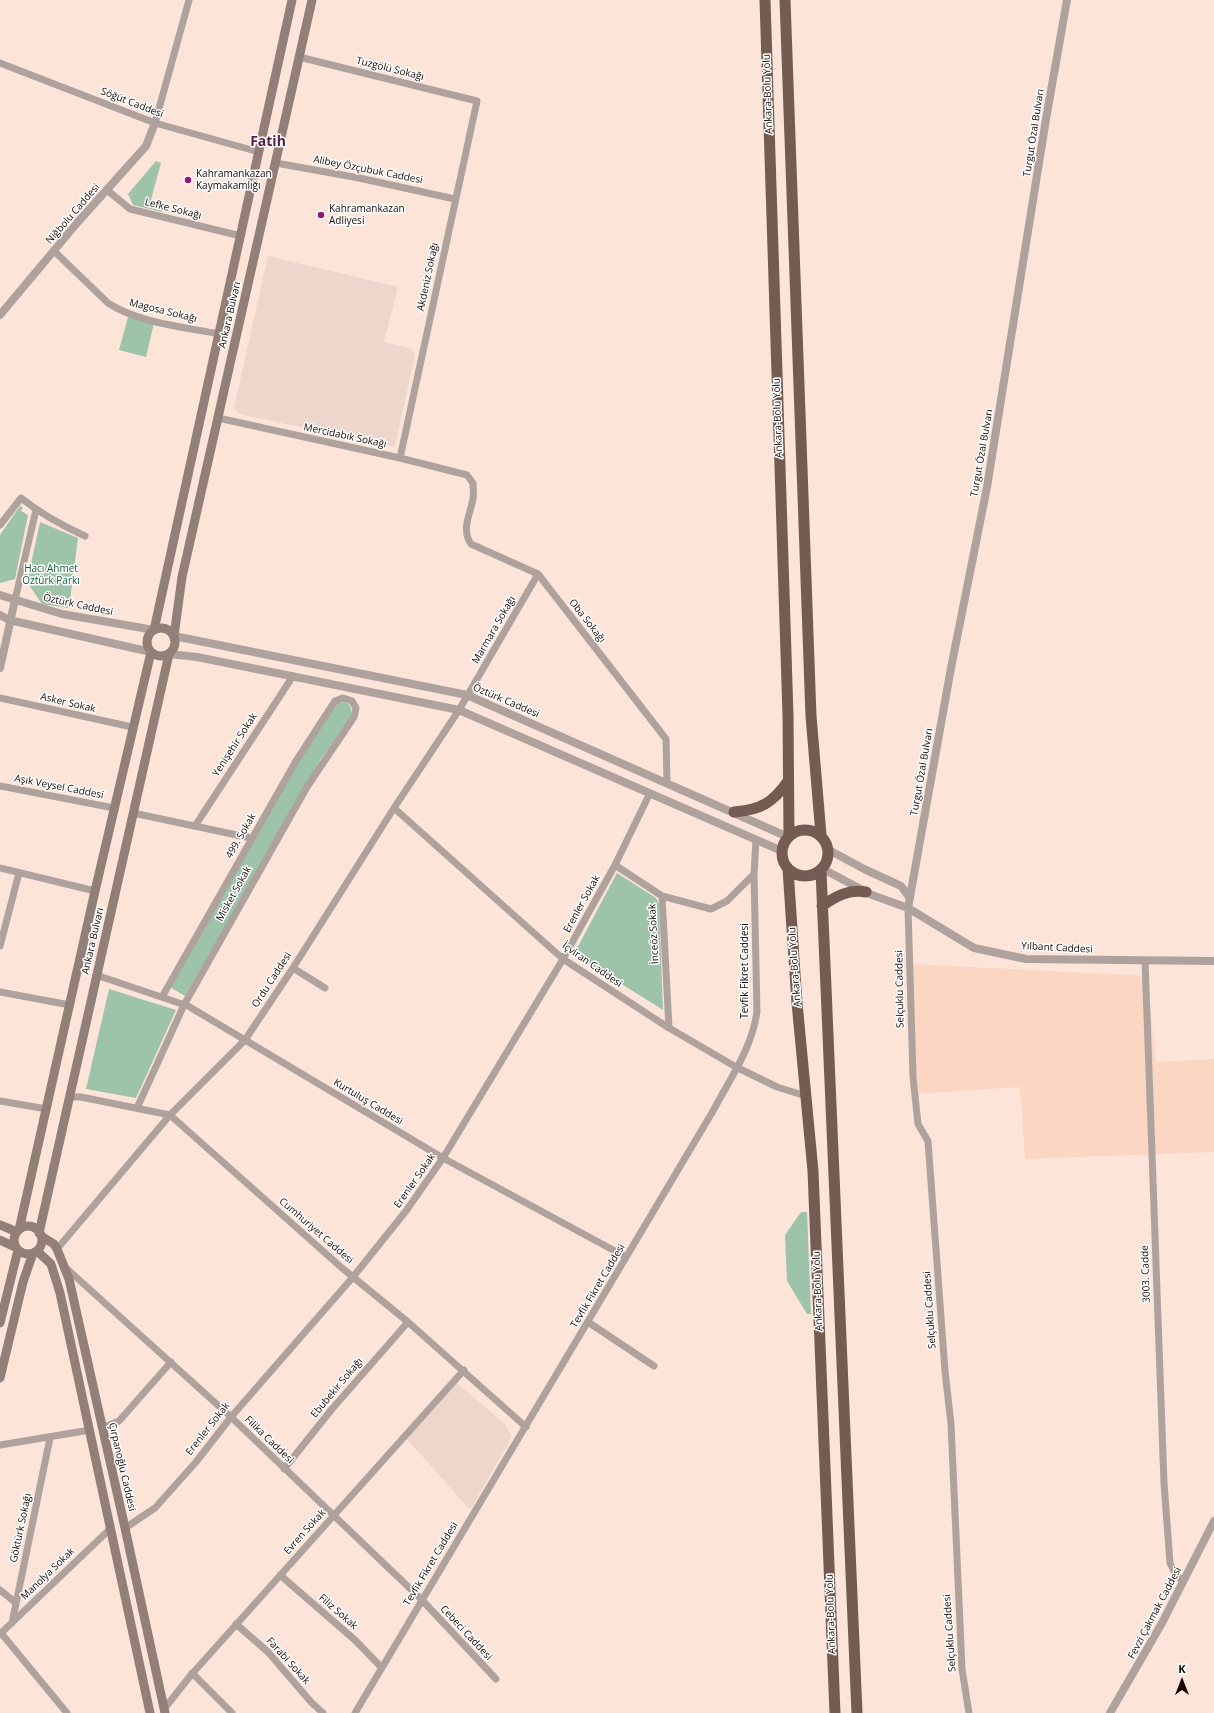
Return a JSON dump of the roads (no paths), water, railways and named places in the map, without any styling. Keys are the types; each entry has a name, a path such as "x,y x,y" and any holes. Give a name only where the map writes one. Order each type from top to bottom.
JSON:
{"highway":[{"name":"Ankara-Bolu Yolu","path":"765,0 789,836"},
{"name":"Ankara-Bolu Yolu","path":"785,0 811,716 821,835"},
{"path":"734,812 750,810 766,804 779,794 788,781"},
{"path":"805,830 816,832 821,835 829,850 828,860 822,870 810,876 804,877 798,876 788,869 783,861 782,851 789,836 805,830"},
{"name":"Ankara-Bolu Yolu","path":"788,869 806,1096 814,1172 835,1713"},
{"name":"Ankara-Bolu Yolu","path":"822,870 822,906 857,1713"},
{"path":"822,906 845,893 856,891 866,892"}],"main road":[{"name":"Ankara Bulvarı","path":"0,1323 17,1248 14,1240 18,1231 132,728 151,652 147,642 149,636 154,630 292,0"},
{"name":"Ankara Bulvarı","path":"0,1378 23,1282 35,1252 41,1244 40,1235 71,1097 96,975 169,654 174,648 174,636 182,577 312,0"},
{"path":"154,630 164,629 174,636"},
{"path":"151,652 162,656 169,654"},
{"path":"0,1225 18,1231 25,1227 32,1227 40,1235"},
{"name":"Çırpanoğlu Caddesi","path":"40,1235 54,1244 70,1285 125,1528 164,1711"},
{"path":"0,1240 17,1248 25,1254 35,1252 48,1259 54,1269 66,1314 150,1713"}],"street":[{"path":"155,123 188,0"},
{"name":"Turgut Özal Bulvarı","path":"908,908 987,487 1046,119 1067,0"},
{"name":"Tuzgölü Sokağı","path":"299,57 477,101"},
{"name":"Söğüt Caddesi","path":"0,63 155,123 259,152"},
{"name":"Akdeniz Sokağı","path":"400,458 477,101"},
{"name":"Niğbolu Caddesi","path":"0,316 54,251 146,146 155,123"},
{"name":"Alibey Özçubuk Caddesi","path":"276,163 359,178 455,199"},
{"name":"Lefke Sokağı","path":"107,190 130,209 241,236"},
{"name":"Magosa Sokağı","path":"54,251 108,303 119,310 133,316 219,334"},
{"name":"Mercidabık Sokağı","path":"218,418 400,458 467,475 473,482 473,498 466,530 466,538 471,544"},
{"path":"0,526 21,498 58,524 85,536"},
{"path":"0,668 36,510"},
{"name":"Oba Sokağı","path":"471,544 538,574 666,739 667,782"},
{"name":"Marmara Sokağı","path":"467,695 538,574"},
{"name":"Öztürk Caddesi","path":"0,595 62,614 154,630"},
{"path":"0,615 10,620 151,652"},
{"name":"Öztürk Caddesi","path":"174,636 467,695 789,836"},
{"path":"169,654 196,657 459,710 782,851"},
{"name":"Yenişehir Sokak","path":"195,826 293,676"},
{"name":"Ordu Caddesi","path":"57,1249 170,1115 245,1040 293,968 394,808 459,710 467,695"},
{"name":"Asker Sokak","path":"0,698 132,728"},
{"name":"499. Sokak","path":"162,997 251,838 328,710 338,700 343,698 350,700"},
{"name":"Misket Sokak","path":"137,1108 184,1005 307,787 354,717 356,708 350,700"},
{"name":"Aşık Veysel Caddesi","path":"0,786 114,808"},
{"name":"Erenler Sokak","path":"125,1528 155,1508 196,1462 230,1417 353,1277 406,1211 443,1158 563,959 615,865 650,793"},
{"name":"İçviran Caddesi","path":"394,808 563,959 669,1028 736,1067 777,1087 806,1096"},
{"path":"133,813 251,838"},
{"name":"Tevfik Fikret Caddesi","path":"355,1713 421,1599 526,1426 713,1111 749,1044 755,1028 757,1012 754,874 756,840"},
{"path":"829,850 864,869 901,886 910,898"},
{"name":"İnceöz Sokak","path":"615,865 662,896 669,1028"},
{"path":"0,868 95,891"},
{"name":"Yılbant Caddesi","path":"822,870 866,892 908,908 974,948 1026,959 1214,961"},
{"path":"0,946 19,872"},
{"path":"662,896 711,909 727,901 754,874"},
{"name":"Selçuklu Caddesi","path":"908,908 913,1077 918,1124 928,1141 945,1371 951,1424 962,1669 969,1713"},
{"name":"3003. Cadde","path":"1145,961 1164,1483 1170,1563 1176,1575 1183,1581"},
{"path":"293,968 325,988"},
{"name":"Kurtuluş Caddesi","path":"96,975 184,1005 443,1158 626,1257"},
{"path":"0,992 70,1005"},
{"name":"Cumhuriyet Caddesi","path":"71,1097 82,1097 170,1115 353,1277 464,1370 526,1426"},
{"path":"0,1101 46,1109"},
{"name":"Filika Caddesi","path":"64,1267 171,1362 421,1599"},
{"name":"Ebubekir Sokağı","path":"284,1469 342,1398 408,1322"},
{"path":"588,1322 654,1366"},
{"path":"102,1428 119,1420 171,1362"},
{"name":"Evren Sokak","path":"164,1711 192,1673 464,1370"},
{"path":"0,1445 50,1438 90,1430"},
{"name":"Göktürk Sokağı","path":"12,1623 50,1438"},
{"name":"Fevzi Çakmak Caddesi","path":"1110,1713 1159,1628 1214,1521"},
{"name":"Manolya Sokak","path":"1,1634 111,1528"},
{"name":"Filiz Sokak","path":"280,1575 356,1641 382,1667"},
{"path":"0,1590 16,1603"},
{"name":"Cebeci Caddesi","path":"421,1599 496,1679"},
{"name":"Farabi Sokak","path":"236,1624 268,1652 311,1702 323,1713"},
{"path":"1,1634 67,1713"},
{"path":"192,1673 232,1713"}],"place":[{"name":"Kahramankazan Kaymakamlığı","path":"188,180"},
{"name":"Kahramankazan Adliyesi","path":"321,215"}],"district":[{"name":"Fatih","path":"268,142"}],"park label":[{"name":"Hacı Ahmet Öztürk Parkı","path":"51,574"}]}
